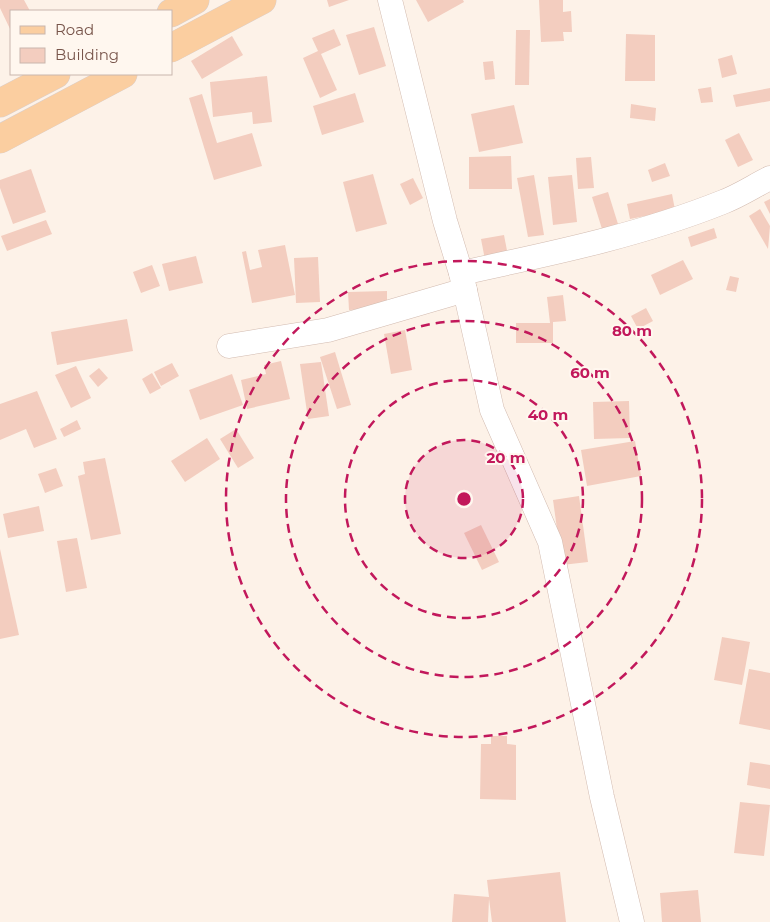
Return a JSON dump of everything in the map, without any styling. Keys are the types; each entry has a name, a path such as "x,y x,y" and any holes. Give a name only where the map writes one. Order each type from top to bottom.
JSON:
{"main road":[{"path":"172,12 195,0"},
{"path":"172,47 262,0"},
{"path":"0,103 54,75"},
{"path":"0,139 121,75"}],"street":[{"path":"390,0 445,221 463,281 492,410 550,542 602,797 632,922"},
{"path":"229,346 328,330 463,281 651,227 724,202 770,178"}],"building":[{"path":"0,0 24,0 29,10 10,10 10,29 0,8"},
{"path":"327,0 349,0 329,7"},
{"path":"416,0 463,0 464,2 428,22"},
{"path":"539,0 563,0 563,12 571,11 572,32 563,32 564,41 541,42"},
{"path":"374,27 386,66 359,75 346,35"},
{"path":"334,29 341,45 321,54 337,90 320,98 303,58 318,51 312,38"},
{"path":"516,30 530,30 529,85 515,85"},
{"path":"626,34 655,35 655,81 625,81"},
{"path":"232,36 243,55 202,79 191,61"},
{"path":"732,55 737,74 722,78 718,59"},
{"path":"493,61 495,79 485,80 483,62"},
{"path":"267,76 272,122 253,124 252,112 213,117 210,82"},
{"path":"711,87 713,102 701,103 698,89"},
{"path":"770,88 770,101 736,107 733,95"},
{"path":"355,93 364,122 322,135 313,106"},
{"path":"202,94 217,143 252,133 262,166 214,180 189,98"},
{"path":"631,104 656,108 655,121 630,118"},
{"path":"514,105 523,143 479,152 471,114"},
{"path":"739,133 753,160 738,167 725,140"},
{"path":"511,156 512,189 469,189 469,157"},
{"path":"591,157 594,188 578,189 576,158"},
{"path":"665,163 670,176 652,182 648,170"},
{"path":"31,169 46,212 13,224 0,188 0,180"},
{"path":"373,174 387,224 356,232 343,182"},
{"path":"534,175 544,235 528,237 517,178"},
{"path":"572,175 577,222 553,225 548,177"},
{"path":"413,178 423,198 410,205 400,184"},
{"path":"608,192 618,224 602,229 592,197"},
{"path":"672,194 675,210 630,219 627,204"},
{"path":"770,199 770,214 764,202"},
{"path":"760,209 770,226 768,249 749,216"},
{"path":"46,220 52,234 7,251 1,236"},
{"path":"714,228 717,238 691,247 688,237"},
{"path":"504,235 509,261 486,265 481,239"},
{"path":"285,245 295,295 252,303 242,252 246,251 250,270 262,267 258,250"},
{"path":"196,256 203,283 169,291 162,264"},
{"path":"318,257 320,302 296,303 294,258"},
{"path":"683,260 693,279 660,295 651,275"},
{"path":"152,265 160,286 141,293 133,272"},
{"path":"730,276 739,278 736,292 726,290"},
{"path":"387,291 387,308 349,310 348,292"},
{"path":"563,295 566,321 553,322 553,343 516,343 516,323 550,323 547,297"},
{"path":"646,308 653,321 638,329 631,316"},
{"path":"127,319 133,351 57,365 51,332"},
{"path":"405,330 412,370 391,374 384,334"},
{"path":"335,352 351,405 337,409 320,357"},
{"path":"281,361 290,399 247,409 241,380 266,374 264,365"},
{"path":"321,362 329,416 308,419 300,364"},
{"path":"172,363 179,376 161,386 154,372"},
{"path":"76,366 91,398 71,408 55,375"},
{"path":"99,368 108,378 98,387 89,376"},
{"path":"152,373 161,388 150,394 142,379"},
{"path":"232,374 243,405 200,420 189,390"},
{"path":"37,391 57,439 34,448 26,429 0,440 0,404"},
{"path":"629,401 630,438 594,439 593,402"},
{"path":"77,420 81,429 64,437 60,429"},
{"path":"236,429 254,458 238,468 220,439"},
{"path":"207,438 220,459 185,482 171,461"},
{"path":"635,441 641,476 587,486 581,450"},
{"path":"105,458 121,534 91,540 78,476 85,474 83,462"},
{"path":"56,468 63,486 45,493 38,474"},
{"path":"579,496 588,562 562,565 553,500"},
{"path":"39,506 44,531 8,538 3,514"},
{"path":"481,525 499,562 482,570 464,533"},
{"path":"77,538 87,588 66,592 57,541"},
{"path":"0,549 19,635 0,639"},
{"path":"722,637 750,642 742,685 714,680"},
{"path":"749,669 770,673 770,730 739,724"},
{"path":"491,736 507,736 507,744 516,745 516,800 480,799 481,744 491,744"},
{"path":"750,762 770,765 770,789 747,785"},
{"path":"740,802 770,805 764,856 734,853"},
{"path":"560,872 566,922 492,922 489,899 488,922 452,922 454,894 489,897 487,880"},
{"path":"698,890 701,922 662,922 660,893"}]}
